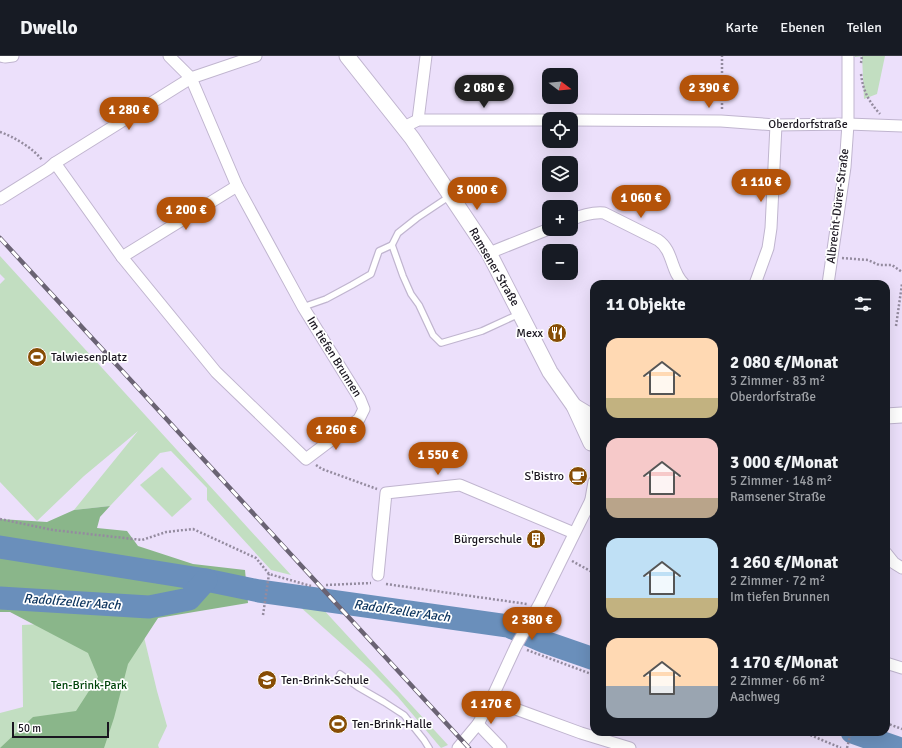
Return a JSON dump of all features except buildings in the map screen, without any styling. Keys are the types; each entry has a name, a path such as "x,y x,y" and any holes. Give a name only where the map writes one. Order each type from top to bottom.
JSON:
{"main road":[{"name":"Ramsener Straße","path":"347,56 404,127 489,253 550,372 574,406 590,439"},
{"name":"Ramsener Straße","path":"574,406 590,416"},
{"path":"890,416 902,415"}],"street":[{"path":"0,56 13,56"},
{"path":"169,56 191,78"},
{"path":"0,199 191,78 256,56"},
{"path":"418,120 426,56"},
{"name":"Albrecht-Dürer-Straße","path":"829,280 845,167 848,124 848,56"},
{"name":"Im tiefen Brunnen","path":"191,78 238,186 303,307 360,399 364,409 359,419 306,459"},
{"path":"404,127 418,120 542,120"},
{"name":"Oberdorfstraße","path":"578,120 721,120 776,125 848,124 902,126"},
{"path":"756,280 768,248 771,228 776,125"},
{"path":"55,163 122,257 216,372 306,459"},
{"path":"122,257 238,186"},
{"path":"578,217 585,214 598,212 604,213 658,240 665,245 680,280"},
{"path":"489,253 542,232"},
{"path":"380,581 386,493 460,485 574,533"},
{"path":"458,748 478,724 491,700 516,646 540,603 590,501"},
{"path":"890,558 902,568"},
{"path":"890,664 902,668"},
{"path":"491,700 590,736"},
{"path":"478,724 501,748"},
{"path":"591,736 630,748"}],"lane":[{"path":"303,307 326,299 371,274 379,251 392,245 398,233 417,218 451,196"},
{"path":"392,245 411,294 419,305 433,335 441,343 482,331 520,313"},
{"path":"340,674 358,687 404,715 429,748"}],"path":[{"path":"721,120 722,56"},
{"path":"862,56 860,69 863,87 872,105 889,126"},
{"path":"832,258 868,260 879,265 892,265 902,272"},
{"path":"896,326 902,284"},
{"path":"306,459 322,469 386,493"},
{"path":"0,519 53,530 142,540 166,532 193,529 256,558 269,576 311,586"},
{"path":"563,556 590,571"},
{"path":"263,615 269,576"},
{"path":"326,585 380,581 526,604 540,603"},
{"path":"516,646 590,674"},
{"path":"890,724 902,729"},
{"path":"812,736 841,748"},
{"path":"847,748 850,736"}],"green space":[{"path":"862,56 885,56 877,94 864,99"},
{"name":"Talwiesenplatz","path":"0,256 291,575 271,570 207,500 207,488 171,451 160,453 110,506 74,510 138,431 84,476 37,521 0,482 0,284 5,279 0,274"},
{"path":"162,467 192,499 172,517 140,485"},
{"path":"110,506 100,517 97,528 127,531 138,546 193,564 245,570 248,603 158,618 128,664 114,718 104,748 0,748 33,717 76,711 98,677 88,653 10,612 0,612 0,519 47,522 74,510"},
{"path":"298,605 321,607 448,745 441,748 398,697 370,669"},
{"name":"Ten-Brink-Park","path":"158,618 144,637 167,726 158,745 159,748 0,748 0,713 23,707 22,625"}],"waterway":[{"name":"Radolfzeller Aach","path":"0,547 206,580 259,591 508,626 545,642 590,658"},
{"name":"Radolfzeller Aach","path":"0,598 149,607 189,599 206,580"},
{"name":"Radolfzeller Aach","path":"864,736 898,748"}],"railway":[{"path":"0,238 469,748"}],"place":[{"name":"Mexx","path":"557,333"},
{"name":"Talwiesenplatz","path":"37,357"},
{"name":"S'Bistro","path":"578,476"},
{"name":"Bürgerschule","path":"536,539"},
{"name":"Ten-Brink-Schule","path":"267,680"},
{"name":"Ten-Brink-Halle","path":"338,724"}]}
